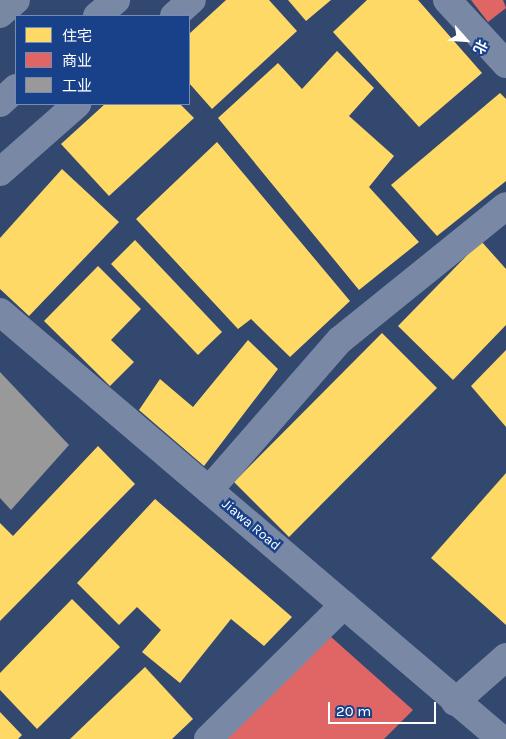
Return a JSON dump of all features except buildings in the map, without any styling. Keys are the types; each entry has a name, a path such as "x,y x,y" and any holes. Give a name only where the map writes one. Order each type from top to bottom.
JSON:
{"main road":[{"path":"0,14 16,0"}],"street":[{"path":"98,15 116,0"},
{"path":"175,15 192,0"},
{"path":"447,0 506,64"},
{"path":"0,103 15,89"},
{"path":"0,172 75,105"},
{"path":"209,490 340,340 506,206"},
{"name":"Jiawa Road","path":"0,312 344,604 455,702 501,739"},
{"path":"208,739 344,604"},
{"path":"455,702 506,657"}]}
